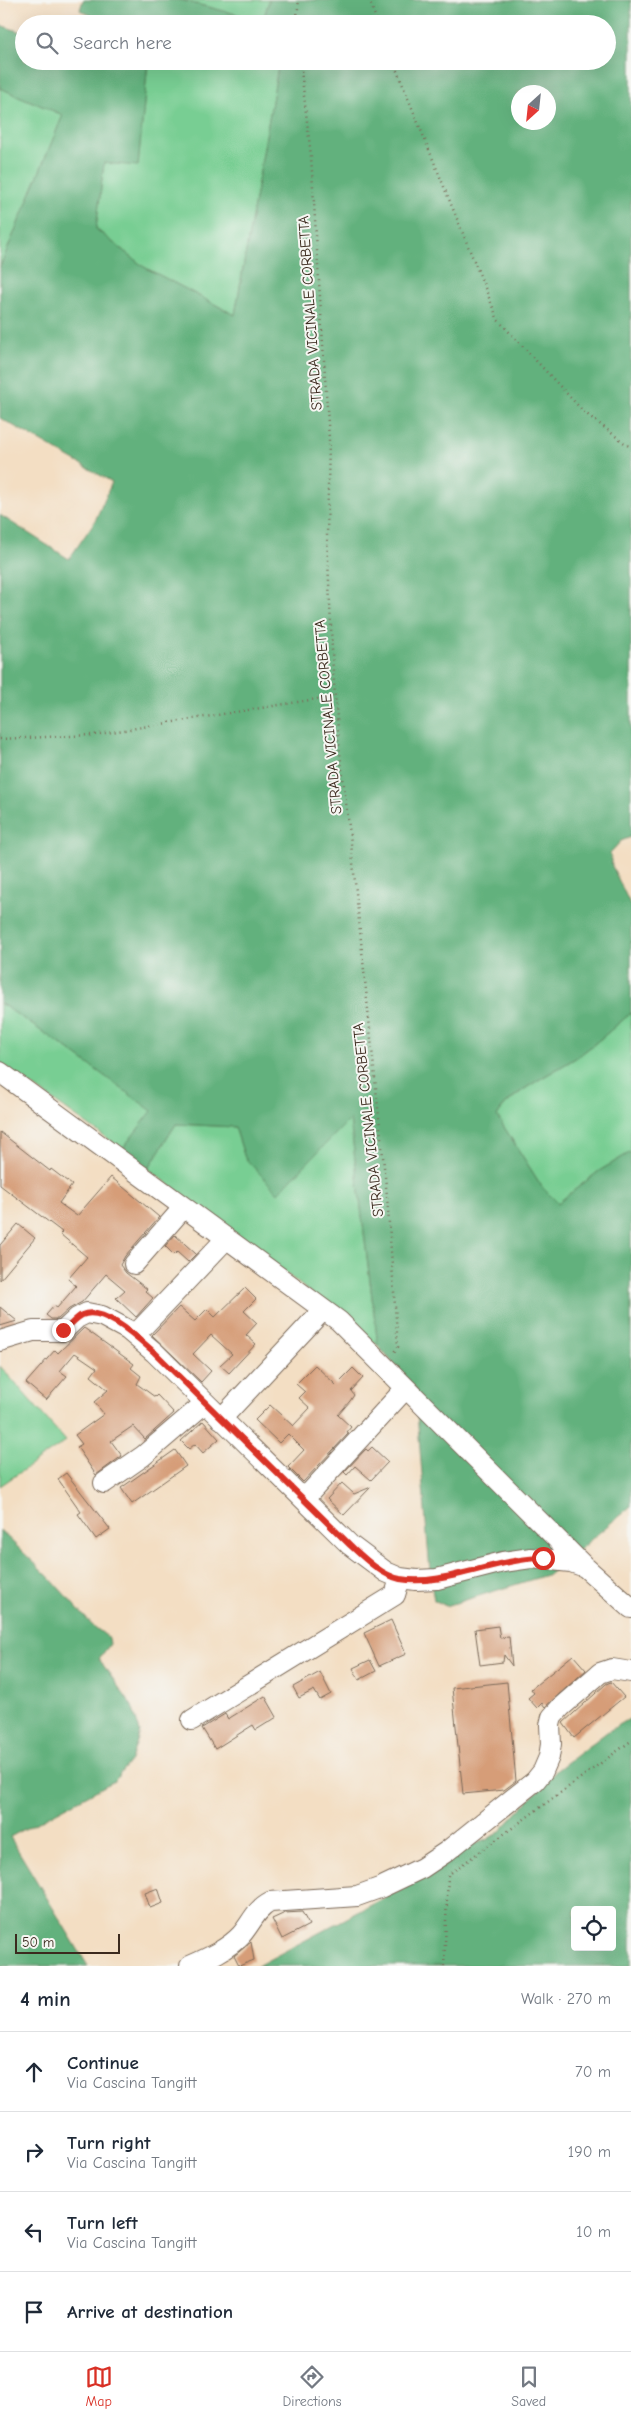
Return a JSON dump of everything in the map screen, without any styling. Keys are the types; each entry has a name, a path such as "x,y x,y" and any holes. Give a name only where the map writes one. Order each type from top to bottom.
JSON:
{"street":[{"path":"0,1072 339,1321 586,1567 631,1608"},
{"path":"134,1264 184,1207"},
{"path":"135,1335 226,1239"},
{"path":"221,1419 323,1310"},
{"path":"0,1341 33,1331 63,1330 77,1318 87,1314 110,1319 135,1335 358,1552 378,1568 400,1578 437,1578 503,1562 531,1558 571,1562 586,1567"},
{"path":"304,1500 406,1388"},
{"path":"104,1483 143,1456 205,1403"},
{"path":"192,1720 395,1595 400,1578"},
{"path":"190,1966 230,1945 240,1936 263,1906 270,1902 357,1896 422,1868 446,1852 534,1781 543,1771 549,1757 552,1716 560,1706 600,1673 612,1669 631,1672"}],"path":[{"path":"297,15 299,0"},
{"path":"369,0 375,15"},
{"name":"STRADA VICINALE CORBETTA","path":"301,70 311,156 330,439 328,583 335,696 394,1274 398,1347 384,1366"},
{"path":"397,70 498,320 584,412 631,448"},
{"path":"0,739 93,735 335,696"},
{"path":"444,1966 448,1875 631,1741"}],"green space":[{"path":"83,0 180,0 239,15 90,15 80,10"},
{"path":"180,0 269,0 265,15 239,15"},
{"path":"269,0 631,0 631,837 621,841 610,853 612,866 631,906 631,1013 580,1055 522,1090 503,1107 497,1116 542,1187 558,1203 599,1171 631,1152 631,1506 550,1574 446,1606 434,1600 431,1584 415,1389 378,1346 350,1119 278,1193 245,1158 235,1127 176,1124 148,1169 122,1149 152,1111 65,1047 0,1003 0,515 69,559 95,521 112,482 0,418 0,267 63,115 0,88 0,25 15,30 15,70 147,70 138,166 104,163 96,229 144,267 235,315 277,70 616,70 616,15 265,15"},
{"path":"147,70 277,70 235,315 144,267 96,229 104,163 138,165"},
{"path":"0,88 63,115 0,267"},
{"path":"0,1003 65,1047 153,1111 122,1149 0,1063"},
{"path":"631,1013 631,1152 599,1171 558,1203 542,1187 497,1116 503,1107 523,1090 580,1055"},
{"path":"350,1119 378,1346 227,1227 148,1169 176,1124 235,1127 245,1158 333,1136"},
{"path":"0,1366 66,1441 0,1486"},
{"path":"0,1530 49,1577 92,1625 109,1638 110,1644 99,1659 132,1706 140,1732 131,1760 114,1781 10,1837 88,1966 0,1966"},
{"path":"631,1718 631,1966 257,1966 420,1879 461,1849 486,1840 499,1832 557,1770 607,1732"}],"building":[{"path":"0,1132 50,1171 51,1169 72,1185 59,1203 77,1216 111,1177 159,1217 125,1256 120,1265 126,1273 147,1289 145,1291 153,1298 136,1317 116,1298 125,1290 106,1274 82,1302 69,1309 58,1319 51,1319 46,1315 54,1306 57,1308 76,1286 68,1279 87,1257 60,1234 62,1232 0,1185"},
{"path":"18,1224 35,1238 0,1280 0,1245"},
{"path":"175,1235 196,1254 188,1262 177,1252 174,1255 165,1246"},
{"path":"245,1288 256,1299 244,1311 257,1323 246,1335 256,1344 229,1373 220,1365 232,1354 211,1335 193,1354 211,1371 201,1382 152,1335 179,1307 195,1321 207,1309 215,1317"},
{"path":"0,1307 17,1321 0,1326"},
{"path":"84,1328 134,1364 131,1368 141,1376 137,1384 155,1397 157,1395 174,1413 145,1439 133,1426 111,1441 122,1456 96,1475 77,1447 82,1444 75,1435 104,1414 94,1402 108,1390 91,1376 97,1368 75,1353 60,1371 67,1376 46,1400 26,1383 55,1350 58,1353"},
{"path":"315,1365 336,1385 353,1368 363,1378 351,1391 354,1395 338,1415 351,1427 347,1432 349,1433 303,1482 288,1467 304,1450 288,1434 279,1443 255,1420 270,1405 293,1426 310,1408 299,1398 305,1392 296,1384"},
{"path":"203,1421 219,1439 203,1453 195,1444 189,1449 181,1441"},
{"path":"372,1447 388,1462 371,1480 355,1466 347,1475 344,1472 366,1449 368,1451"},
{"path":"175,1450 186,1466 132,1504 121,1488"},
{"path":"66,1473 110,1529 96,1539 78,1514 81,1512 58,1479"},
{"path":"342,1483 354,1494 371,1487 344,1515 327,1499"},
{"path":"391,1620 406,1654 379,1666 364,1633"},
{"path":"498,1626 500,1638 509,1637 512,1666 504,1655 503,1662 480,1665 475,1629"},
{"path":"573,1655 586,1670 545,1707 542,1703 537,1708 528,1698 534,1693 531,1689"},
{"path":"370,1660 376,1671 359,1680 353,1668"},
{"path":"320,1672 331,1694 320,1700 314,1690 299,1698 293,1687"},
{"path":"507,1682 516,1781 504,1790 463,1794 452,1688"},
{"path":"611,1682 624,1697 574,1738 563,1723 606,1684"},
{"path":"265,1696 277,1717 256,1730 253,1725 215,1749 202,1728 225,1714 228,1719"},
{"path":"158,1888 163,1903 150,1908 145,1893"},
{"path":"302,1912 309,1925 282,1939 272,1919 285,1913"},
{"path":"251,1942 254,1960 239,1966 234,1956"}],"route":[{"path":"63,1330 82,1315 94,1314 118,1323 128,1330 154,1352 350,1545 371,1563 394,1576 425,1580 503,1562 543,1558"}]}
